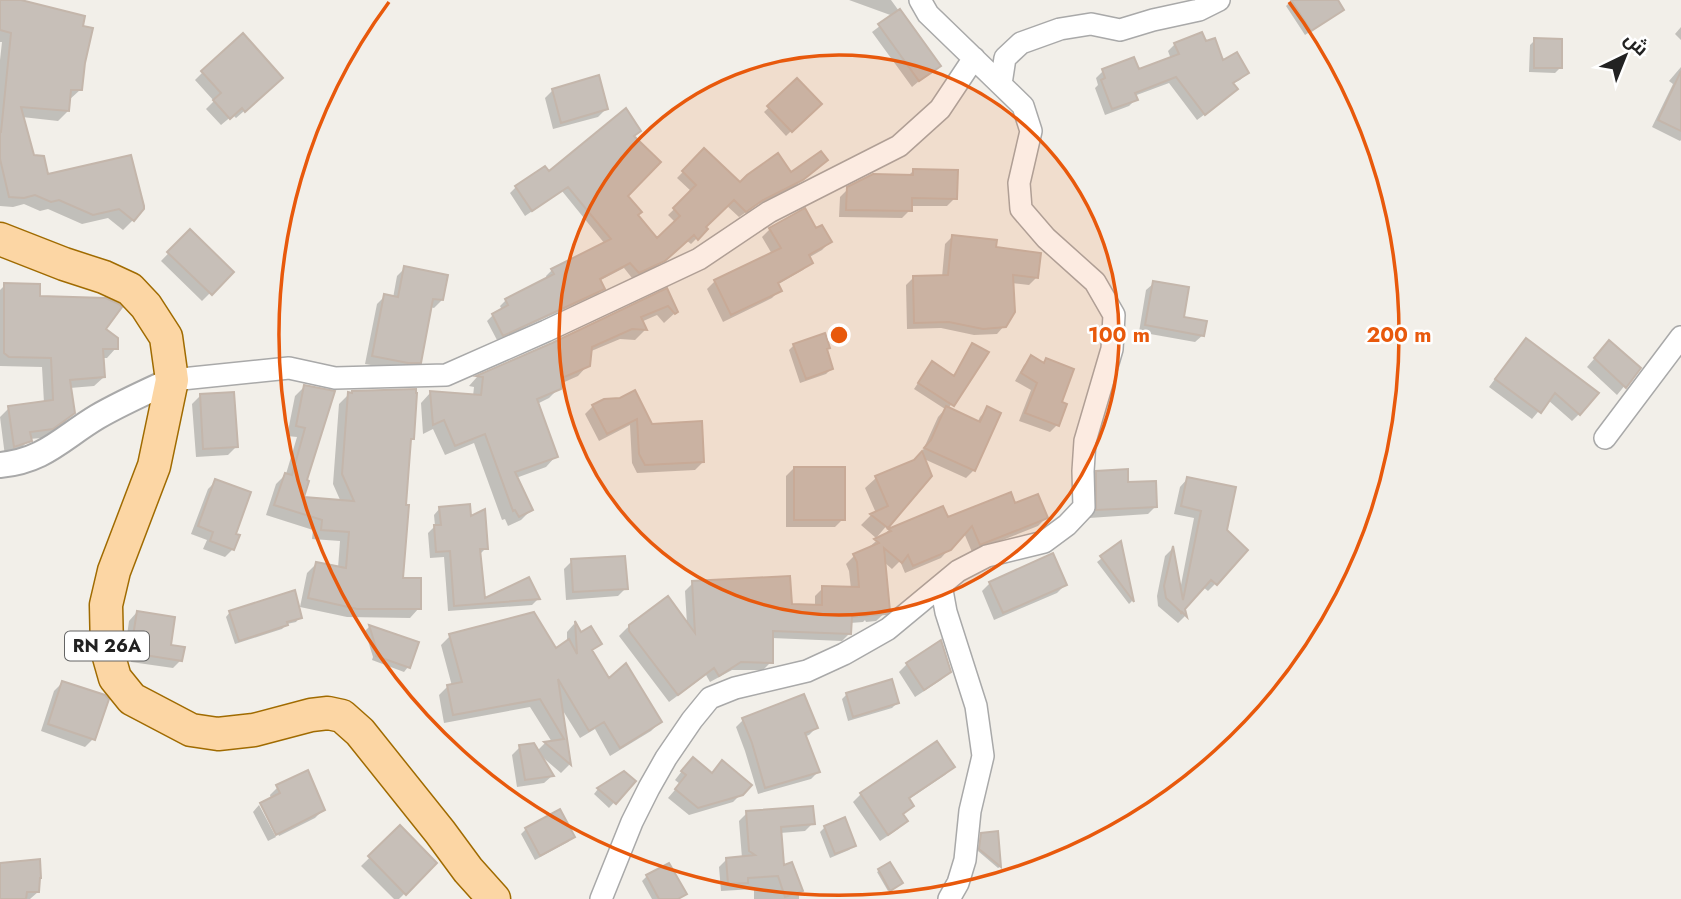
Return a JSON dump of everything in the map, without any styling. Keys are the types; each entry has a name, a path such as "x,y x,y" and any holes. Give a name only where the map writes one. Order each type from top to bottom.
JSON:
{"main road":[{"name":"RN 26A","path":"0,239 130,289 146,306 166,337 172,380 155,466 114,571 106,605 107,650 116,678 132,699 191,730 218,734 254,730 311,715 328,713 342,716 360,732 468,870 494,899"}],"street":[{"path":"601,899 632,822 649,788 666,758 710,698 735,688 807,671 844,654 888,629 958,572 987,556 1044,542 1084,508 1085,441 1112,349 1114,315 1096,282 1046,238 1021,209 1020,183 1031,131 1023,106 929,14 920,0"},
{"path":"1002,84 1005,58 1021,44 1060,29 1091,24 1120,30 1199,10 1219,0"},
{"path":"0,465 32,459 95,418 172,380 289,368 335,378 446,375 547,331 699,258 769,212 899,146 940,109 974,58"},
{"path":"1605,438 1681,337"},
{"path":"941,585 946,612 976,706 983,756 970,811 965,860 958,884 949,899"}],"building":[{"path":"0,0 21,0 85,16 83,26 93,28 82,90 71,90 69,111 21,107 34,155 44,156 48,174 131,155 144,206 134,221 119,209 93,215 59,200 51,202 35,195 24,198 9,197 0,159 0,132 11,33 0,30"},
{"path":"1291,0 1338,0 1344,10 1311,31"},
{"path":"900,9 941,66 919,81 878,24"},
{"path":"1202,32 1206,41 1215,38 1223,60 1237,52 1249,73 1233,83 1238,89 1205,115 1176,77 1135,93 1138,100 1112,109 1101,80 1105,78 1102,69 1134,57 1139,69 1179,54 1174,43"},
{"path":"243,33 283,78 245,112 242,108 230,119 213,100 221,93 201,71"},
{"path":"1534,38 1562,39 1562,68 1534,68"},
{"path":"1681,71 1681,131 1658,120"},
{"path":"599,75 608,109 561,123 552,89"},
{"path":"797,78 822,104 792,132 767,106"},
{"path":"626,108 641,131 634,136 661,162 628,196 642,212 638,215 657,238 680,216 673,208 696,185 682,171 704,148 740,182 778,153 791,172 821,151 828,160 803,180 763,200 746,212 734,200 706,227 708,229 698,240 694,235 665,261 639,273 630,263 600,279 605,289 503,336 492,314 508,305 505,299 554,274 551,269 611,239 568,187 532,211 515,186 545,166 549,171"},
{"path":"913,169 958,170 957,199 912,198 912,211 846,210 847,187 873,174 913,175"},
{"path":"805,208 816,228 822,225 832,242 809,255 813,263 778,283 782,291 731,315 714,280 781,248 769,228"},
{"path":"190,229 234,272 212,295 167,252"},
{"path":"952,235 997,240 996,247 1041,253 1038,278 1013,275 1015,312 1006,327 983,329 949,322 914,323 913,276 948,275"},
{"path":"404,266 448,275 443,300 433,299 421,363 372,356 384,294 398,297"},
{"path":"1153,281 1189,287 1184,317 1207,321 1204,336 1145,325"},
{"path":"4,283 40,284 40,296 106,298 122,307 106,329 118,338 118,349 103,349 105,377 70,380 75,413 53,429 30,432 32,441 14,447 8,406 53,400 51,358 9,357 4,353"},
{"path":"667,288 678,312 675,314 668,306 641,317 647,330 632,329 592,347 590,366 562,378 561,389 537,399 558,457 515,472 533,510 519,517 515,510 513,511 485,434 455,446 444,420 433,425 430,391 481,395 483,377 476,376"},
{"path":"825,333 833,369 806,379 793,344"},
{"path":"1526,338 1599,393 1580,415 1555,393 1541,413 1495,379"},
{"path":"1609,340 1641,368 1626,388 1594,358"},
{"path":"972,343 989,352 954,406 918,383 932,361 954,376"},
{"path":"1031,355 1044,363 1046,358 1074,369 1062,402 1067,404 1059,426 1025,413 1037,383 1021,373"},
{"path":"304,385 335,391 304,497 354,501 342,474 348,392 416,389 403,578 421,578 421,609 357,609 308,598 316,562 346,568 349,532 321,530 322,520 274,505 285,473 292,475 305,428 296,426"},
{"path":"635,390 652,424 702,421 704,462 645,465 639,454 637,419 607,434 592,405 604,399 620,398"},
{"path":"234,392 238,447 203,449 200,394"},
{"path":"946,406 980,422 987,406 1001,413 975,471 924,448 931,440"},
{"path":"922,451 932,476 888,528 870,514 888,506 875,476 914,460"},
{"path":"794,467 845,467 845,520 794,520"},
{"path":"1128,469 1128,482 1156,481 1157,507 1096,510 1096,471"},
{"path":"1187,477 1236,487 1227,530 1248,550 1217,585 1211,580 1185,609 1187,617 1166,598 1164,586 1173,546 1183,600 1201,511 1181,506"},
{"path":"215,479 251,492 236,534 240,535 234,550 210,541 213,532 198,526"},
{"path":"1011,492 1015,503 1038,494 1048,518 980,545 972,526 951,550 913,566 908,555 902,563 884,548 890,611 874,615 872,611 873,615 852,617 851,634 773,631 773,663 741,662 719,676 714,668 678,695 629,631 629,625 668,596 695,633 692,581 790,576 792,604 822,605 822,586 859,587 857,562 853,554 879,543 874,539 891,531 888,529 943,506 948,517"},
{"path":"470,504 471,516 485,509 488,549 480,549 485,598 529,577 540,599 454,606 450,551 436,552 434,525 441,525 439,507"},
{"path":"1121,541 1134,602 1100,556"},
{"path":"1053,553 1067,585 1003,613 989,582"},
{"path":"625,556 628,589 573,592 571,559"},
{"path":"295,590 302,618 239,641 229,611"},
{"path":"137,611 175,617 171,645 185,647 182,661 138,654 139,643 132,642"},
{"path":"534,612 556,648 569,639 577,654 575,621 581,632 591,626 602,644 592,650 609,678 626,663 662,722 620,748 604,722 589,731 558,679 571,765 544,742 564,739 540,699 453,715 447,685 462,682 449,634"},
{"path":"369,625 419,642 410,668 376,656"},
{"path":"941,640 951,672 924,690 906,663"},
{"path":"892,679 899,703 853,717 846,693"},
{"path":"62,681 105,695 109,699 95,740 48,724"},
{"path":"804,694 818,728 805,733 820,772 765,788 742,718"},
{"path":"937,741 955,767 909,798 914,806 903,814 908,821 888,835 860,793"},
{"path":"534,743 554,776 525,780 519,745"},
{"path":"693,757 712,773 722,760 752,785 743,795 698,808 675,789 686,775 681,771"},
{"path":"308,770 325,810 276,835 260,803 280,793 276,785"},
{"path":"624,771 636,781 616,804 597,788"},
{"path":"813,806 815,824 781,827 784,865 792,862 803,891 785,897 778,876 748,878 748,883 728,884 726,858 755,855 749,851 746,811"},
{"path":"560,809 575,837 540,856 525,828"},
{"path":"845,817 856,846 835,854 824,826"},
{"path":"400,825 437,863 406,895 368,856"},
{"path":"998,831 1001,867 979,849 981,833"},
{"path":"40,859 39,892 27,892 26,899 0,899 0,863"},
{"path":"890,862 903,883 890,891 878,869"},
{"path":"669,863 687,894 678,899 659,899 646,875"}]}
